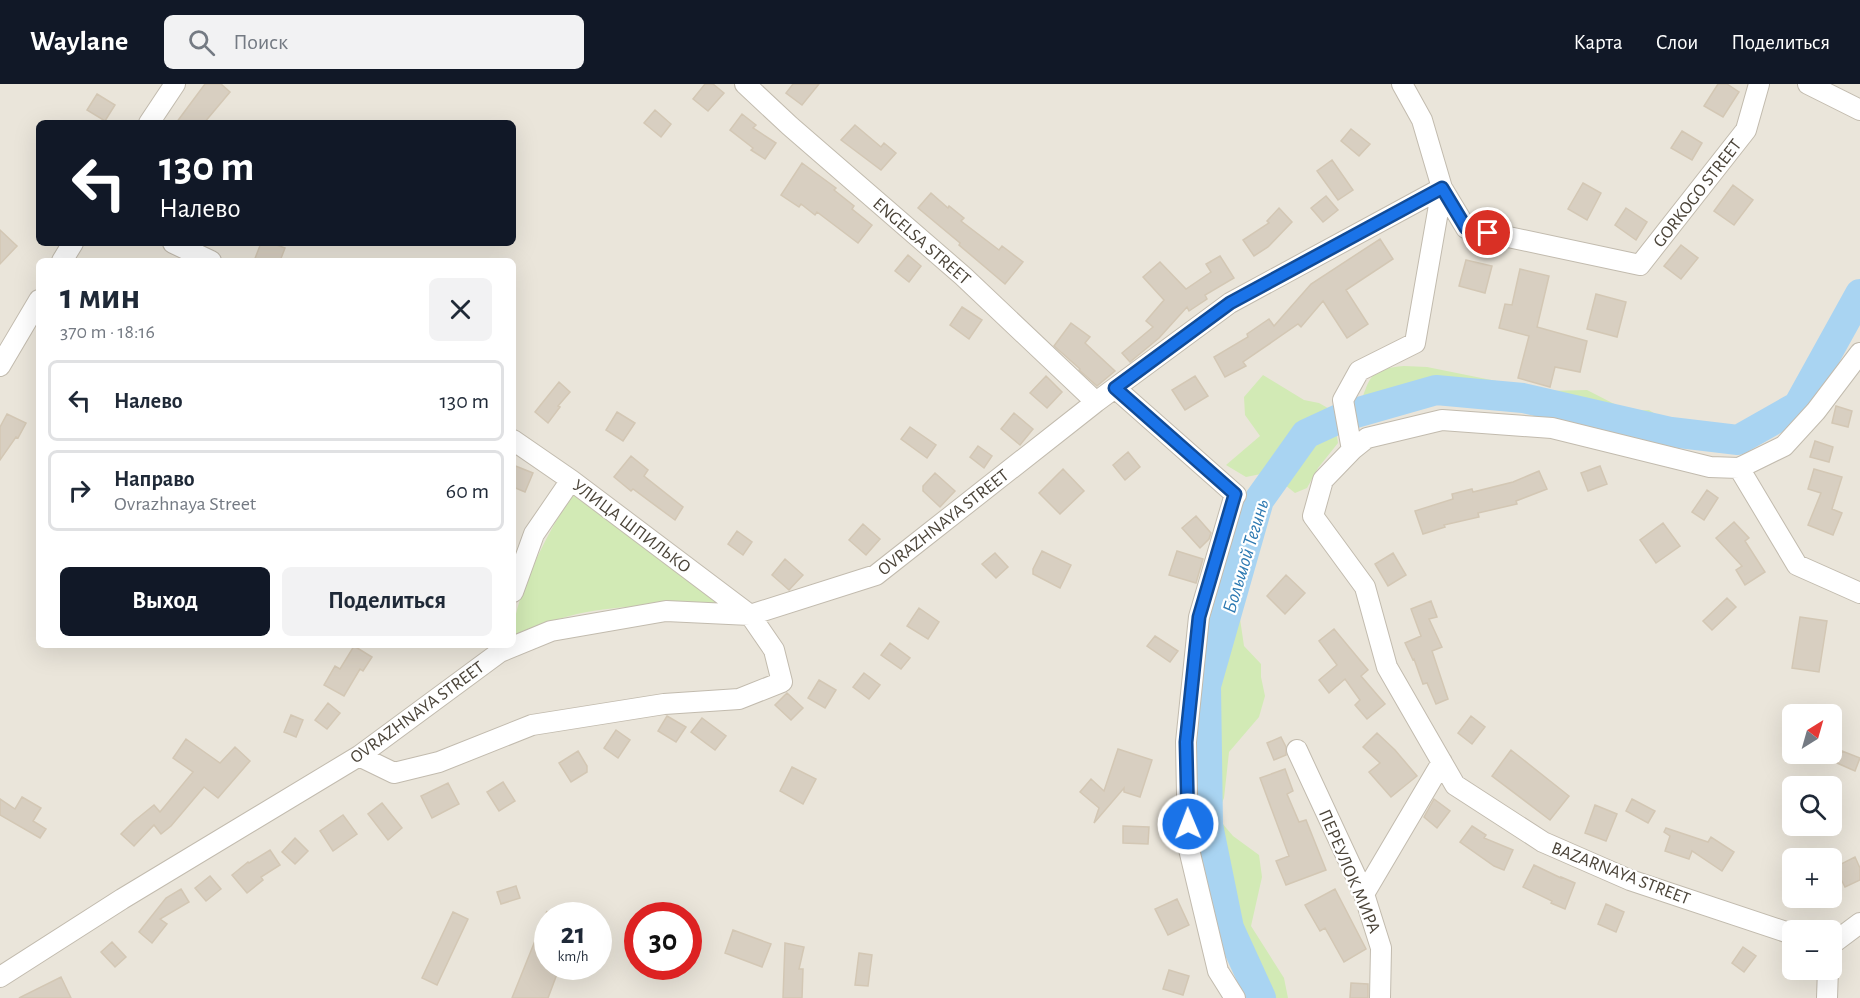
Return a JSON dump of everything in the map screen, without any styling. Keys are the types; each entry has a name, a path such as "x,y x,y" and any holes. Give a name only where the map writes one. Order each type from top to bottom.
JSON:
{"street":[{"path":"151,120 175,84"},
{"name":"ENGELSA STREET","path":"745,84 963,276 1096,402"},
{"path":"1352,449 1343,400 1359,371 1415,343 1442,188 1422,120 1402,84"},
{"name":"GORKOGO STREET","path":"1442,188 1466,228 1640,265 1746,130 1759,84"},
{"path":"1808,84 1860,110"},
{"name":"OVRAZHNAYA STREET","path":"516,643 551,631 666,611 750,615 876,575 1096,402 1230,303 1442,188"},
{"path":"179,246 205,258"},
{"path":"0,366 36,305"},
{"path":"1856,358 1816,411 1784,446 1739,468 1797,565 1860,593"},
{"path":"1115,388 1236,494 1199,617 1186,742 1188,845 1218,971 1234,998"},
{"name":"BAZARNAYA STREET","path":"1739,468 1710,467 1552,428 1442,420 1367,438 1352,449 1323,480 1313,516 1365,587 1387,667 1455,784 1543,842 1630,880 1782,931"},
{"name":"УЛИЦА ШПИЛЬКО","path":"359,756 394,773 439,762 532,725 664,704 739,699 782,682 774,650 750,615 571,480 516,442"},
{"path":"516,584 534,534 571,480"},
{"name":"OVRAZHNAYA STREET","path":"0,977 122,899 359,756 500,649"},
{"name":"ПЕРЕУЛОК МИРА","path":"1298,750 1364,894 1382,948 1380,998"},
{"path":"1364,894 1442,762"},
{"path":"1842,936 1860,923"},
{"path":"1827,998 1828,980"}],"shaded area":[{"path":"0,84 1860,84 1860,998 0,998"}],"green space":[{"path":"1404,366 1427,367 1546,391 1587,390 1628,411 1649,410 1669,423 1692,428 1702,450 1657,443 1574,421 1538,417 1513,408 1428,402 1395,412 1361,402 1374,374 1385,369"},
{"path":"1263,375 1304,400 1319,403 1333,411 1338,443 1318,468 1307,488 1295,493 1285,485 1287,472 1271,472 1246,477 1226,465 1260,436 1245,415 1244,397"},
{"path":"574,491 722,605 636,606 593,611 552,621 516,636 519,601 535,561"},
{"path":"1241,502 1252,507 1246,530 1260,545 1240,619 1244,646 1261,664 1265,696 1259,717 1229,752 1224,798 1218,812 1198,793 1194,780 1204,612"},
{"path":"1221,822 1233,836 1259,855 1262,877 1251,926 1284,978 1288,998 1248,998 1237,962 1222,956 1194,849 1201,835"}],"building":[{"path":"205,84 221,84 230,92 207,120 178,120"},
{"path":"705,84 713,84 724,93 708,111 693,99"},
{"path":"793,84 819,84 802,105 786,93"},
{"path":"1718,84 1727,84 1739,92 1723,117 1704,106"},
{"path":"97,94 115,105 106,120 87,110"},
{"path":"655,110 671,124 661,137 644,123"},
{"path":"742,114 756,125 753,128 776,143 765,159 751,150 753,148 730,130"},
{"path":"855,125 881,147 884,143 896,153 881,170 841,140"},
{"path":"1351,129 1370,144 1359,156 1341,141"},
{"path":"1682,131 1702,143 1692,160 1671,148"},
{"path":"1332,160 1353,190 1338,200 1317,171"},
{"path":"802,163 836,188 834,190 854,206 852,209 872,225 858,243 817,212 815,215 801,204 799,207 781,195"},
{"path":"1583,183 1601,193 1587,220 1568,209"},
{"path":"1733,185 1753,200 1734,225 1714,211"},
{"path":"931,193 964,218 961,221 999,250 1002,246 1023,262 1005,284 918,208"},
{"path":"1326,196 1338,210 1323,222 1311,208"},
{"path":"1279,208 1292,222 1268,247 1254,256 1243,240 1269,223 1267,221"},
{"path":"1626,208 1647,222 1636,240 1615,225"},
{"path":"0,230 17,246 0,264"},
{"path":"1380,239 1393,259 1346,290 1368,324 1347,338 1323,301 1301,327 1298,324 1243,362 1246,366 1225,377 1214,357 1248,337 1247,334 1269,319 1274,326 1311,284"},
{"path":"1681,245 1698,258 1681,279 1664,266"},
{"path":"260,246 285,248 281,258 255,258"},
{"path":"908,255 921,266 909,282 895,271"},
{"path":"1220,256 1234,278 1205,295 1207,299 1189,311 1187,307 1159,338 1130,362 1122,353 1153,327 1146,321 1164,300 1143,277 1160,262 1186,289 1211,272 1206,264"},
{"path":"1466,260 1492,266 1485,293 1459,286"},
{"path":"1520,269 1549,276 1537,327 1587,341 1580,372 1555,367 1550,387 1518,378 1529,336 1499,328 1505,304 1512,305"},
{"path":"1596,294 1626,302 1617,337 1587,329"},
{"path":"962,307 982,320 969,339 950,325"},
{"path":"1071,323 1090,337 1085,343 1115,371 1097,386 1054,346"},
{"path":"1046,376 1062,392 1047,408 1030,393"},
{"path":"1195,376 1208,396 1185,410 1172,390"},
{"path":"559,382 570,392 548,423 535,412"},
{"path":"1836,406 1852,411 1848,427 1832,423"},
{"path":"617,412 635,423 623,441 606,430"},
{"path":"1014,413 1033,429 1020,445 1001,429"},
{"path":"7,414 26,423 18,438 16,437 0,460 0,427"},
{"path":"910,427 936,445 927,458 901,439"},
{"path":"1815,441 1833,447 1829,462 1810,457"},
{"path":"978,446 992,456 984,468 970,457"},
{"path":"1128,452 1140,467 1125,480 1113,465"},
{"path":"631,456 648,470 644,476 683,507 675,520 614,477"},
{"path":"516,466 533,473 525,492 516,488"},
{"path":"1600,466 1607,484 1588,491 1581,473"},
{"path":"1063,469 1084,491 1060,514 1039,493"},
{"path":"1814,469 1842,477 1832,509 1842,513 1833,535 1808,525 1821,493 1808,489"},
{"path":"1539,471 1547,489 1516,501 1517,504 1478,513 1479,517 1444,525 1445,527 1423,534 1415,511 1453,499 1452,494 1472,489 1473,492 1513,482"},
{"path":"935,473 955,491 940,507 923,491 923,486"},
{"path":"1707,490 1718,498 1704,520 1692,512"},
{"path":"1196,516 1211,533 1209,539 1200,548 1182,528"},
{"path":"1734,522 1749,538 1745,541 1765,572 1745,585 1736,570 1742,566 1716,538"},
{"path":"1663,523 1680,546 1656,563 1640,540"},
{"path":"863,524 880,539 866,555 849,540"},
{"path":"737,531 752,542 743,555 728,544"},
{"path":"1042,551 1071,565 1060,588 1033,574 1033,569"},
{"path":"1177,551 1203,559 1196,583 1169,575"},
{"path":"995,553 1008,567 996,578 982,564"},
{"path":"1393,553 1406,575 1388,586 1375,564"},
{"path":"785,559 803,575 789,590 772,575"},
{"path":"1286,575 1305,593 1285,614 1267,596"},
{"path":"1727,598 1736,607 1712,630 1703,621"},
{"path":"1431,601 1437,617 1429,619 1442,647 1432,651 1448,699 1436,704 1427,683 1423,684 1414,659 1405,643 1421,636 1411,609"},
{"path":"919,608 939,622 928,639 907,626"},
{"path":"1800,617 1827,621 1819,672 1792,668"},
{"path":"1334,629 1368,670 1361,676 1385,704 1367,719 1355,705 1360,700 1345,679 1329,693 1319,680 1337,665 1319,641"},
{"path":"1155,636 1178,651 1170,662 1147,646"},
{"path":"890,643 910,658 901,669 881,655"},
{"path":"353,648 357,648 372,657 363,671 360,669 344,696 324,685 335,666 340,669"},
{"path":"864,673 880,685 869,699 853,687"},
{"path":"819,680 836,690 825,708 808,698"},
{"path":"787,693 803,708 791,720 775,705"},
{"path":"328,703 340,713 327,729 315,720"},
{"path":"291,715 303,720 296,737 284,732"},
{"path":"667,716 686,727 676,742 658,731"},
{"path":"1471,716 1485,727 1472,744 1458,733"},
{"path":"702,718 726,736 715,750 691,732"},
{"path":"616,730 630,740 618,758 604,748"},
{"path":"1377,733 1417,776 1391,797 1369,772 1380,763 1363,747"},
{"path":"1281,737 1286,747 1286,755 1274,760 1267,743"},
{"path":"186,739 220,763 235,747 250,761 218,798 204,787 171,826 161,834 154,825 134,846 121,834 154,805 160,812 193,772 173,758"},
{"path":"1118,749 1152,760 1140,797 1124,792 1124,788 1094,823 1099,808 1080,792 1091,779 1104,791"},
{"path":"1511,750 1569,796 1550,820 1492,776"},
{"path":"578,751 587,766 587,772 571,782 559,763"},
{"path":"1842,751 1860,758 1855,771 1839,764 1842,764"},
{"path":"792,767 816,779 803,804 780,791"},
{"path":"1285,769 1293,791 1287,794 1299,822 1306,820 1326,870 1286,885 1276,861 1289,856 1260,778"},
{"path":"503,782 515,801 499,811 487,792"},
{"path":"448,783 459,804 432,818 421,796"},
{"path":"22,797 41,808 33,821 46,829 40,838 0,815 0,799 15,809"},
{"path":"1434,799 1450,811 1437,828 1424,817"},
{"path":"1632,799 1655,811 1648,823 1626,811"},
{"path":"382,803 402,828 388,840 368,814"},
{"path":"1595,805 1617,814 1606,841 1585,833"},
{"path":"343,815 357,834 333,851 320,831"},
{"path":"1123,826 1149,827 1148,844 1123,843"},
{"path":"1472,826 1486,835 1484,838 1513,850 1504,870 1494,866 1460,842"},
{"path":"1666,828 1708,842 1711,837 1734,852 1722,871 1692,851 1689,859 1665,851 1670,836 1664,832"},
{"path":"295,838 308,851 295,864 282,852"},
{"path":"270,850 280,865 261,877 263,880 247,893 232,875 248,862"},
{"path":"1855,857 1860,868 1860,880 1845,887 1842,881 1842,864"},
{"path":"1534,865 1575,883 1565,909 1523,887"},
{"path":"210,876 221,889 206,901 195,888"},
{"path":"516,886 520,898 501,904 497,892"},
{"path":"181,889 189,902 160,919 167,924 152,943 139,932 166,898"},
{"path":"1335,889 1366,949 1344,962 1325,928 1320,931 1305,905"},
{"path":"1177,899 1189,925 1168,935 1155,909"},
{"path":"1606,904 1624,912 1616,932 1598,924"},
{"path":"453,912 468,919 437,985 422,978"},
{"path":"733,930 771,944 762,967 725,953"},
{"path":"112,942 126,957 115,967 101,952"},
{"path":"534,943 534,980 555,980 548,998 512,998"},
{"path":"785,943 804,947 799,969 803,969 802,998 783,998"},
{"path":"1743,947 1756,956 1744,972 1732,963"},
{"path":"859,953 872,955 868,986 855,985"},
{"path":"1169,970 1189,976 1183,995 1163,989"},
{"path":"61,977 71,998 19,998"},
{"path":"1351,983 1368,984 1368,998 1350,998"}],"waterway":[{"name":"Большой Тегинь","path":"1261,998 1229,928 1208,825 1206,686 1259,500 1306,434 1345,416 1436,390 1523,398 1671,432 1738,440 1798,406 1860,294"}],"route":[{"path":"1188,824 1186,742 1199,617 1235,494 1115,388 1230,303 1442,188 1466,228 1488,233"}]}
